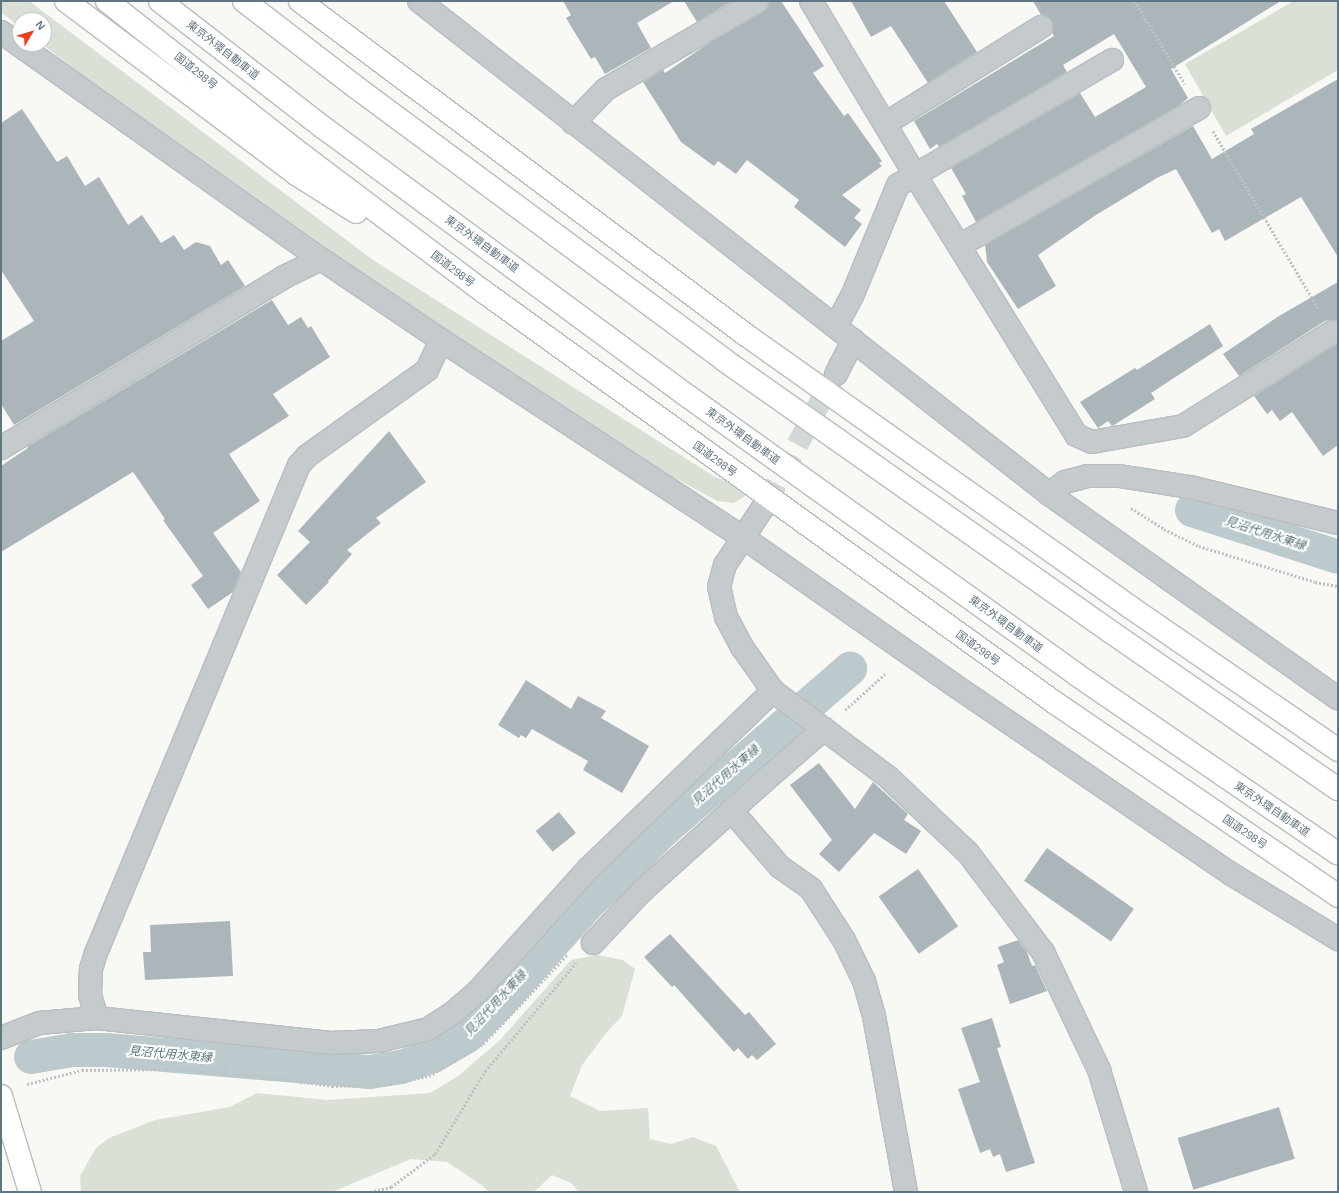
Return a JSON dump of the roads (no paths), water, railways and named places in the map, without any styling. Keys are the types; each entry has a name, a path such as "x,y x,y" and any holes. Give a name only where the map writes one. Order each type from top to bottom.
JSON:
{"main road":[{"path":"66,1 296,174 484,292"},
{"name":"国道298号","path":"107,1 302,155 484,292 1054,702 1338,896"},
{"name":"東京外環自動車道","path":"160,1 324,128 689,397 1077,675 1338,854"},
{"path":"244,1 357,88 724,360 1111,632 1338,789"},
{"path":"300,1 746,336 1124,602 1338,750"},
{"path":"324,1 555,192"},
{"path":"1,1096 30,1192"}],"street":[{"path":"419,1 1049,494 1338,699"},
{"path":"573,123 606,89 757,1"},
{"path":"811,1 915,174 1076,435 1092,442 1183,426 1332,332"},
{"path":"885,124 1041,27"},
{"path":"1,32 321,258 441,340 744,538 1233,875 1338,939"},
{"path":"836,326 853,294 898,185 1112,60"},
{"path":"959,246 1199,108"},
{"path":"1,448 284,276 321,258"},
{"path":"97,1018 90,995 91,969 96,953 299,465 307,456 427,370 441,340"},
{"path":"836,374 853,340"},
{"path":"1049,494 1065,482 1086,476 1120,476 1190,487 1338,523"},
{"path":"766,503 726,565 719,587 726,617 742,647 773,691 888,776 968,853 1042,952 1100,1070 1136,1192"},
{"path":"1,1038 39,1024 97,1018 331,1043 379,1040 428,1029 454,1012 480,989 588,869 773,691"},
{"path":"593,943 642,891 731,810 824,729"},
{"path":"731,810 780,867 811,889 844,940 864,981 874,1016 906,1192"}],"waterway":[{"name":"見沼代用水東縁","path":"1192,510 1338,557"},
{"name":"見沼代用水東縁","path":"31,1057 72,1050 106,1050 370,1072 401,1067 433,1056 467,1036 497,1006 586,906 665,829 850,669"}],"tunnel":[{"path":"766,503 835,375"}]}
